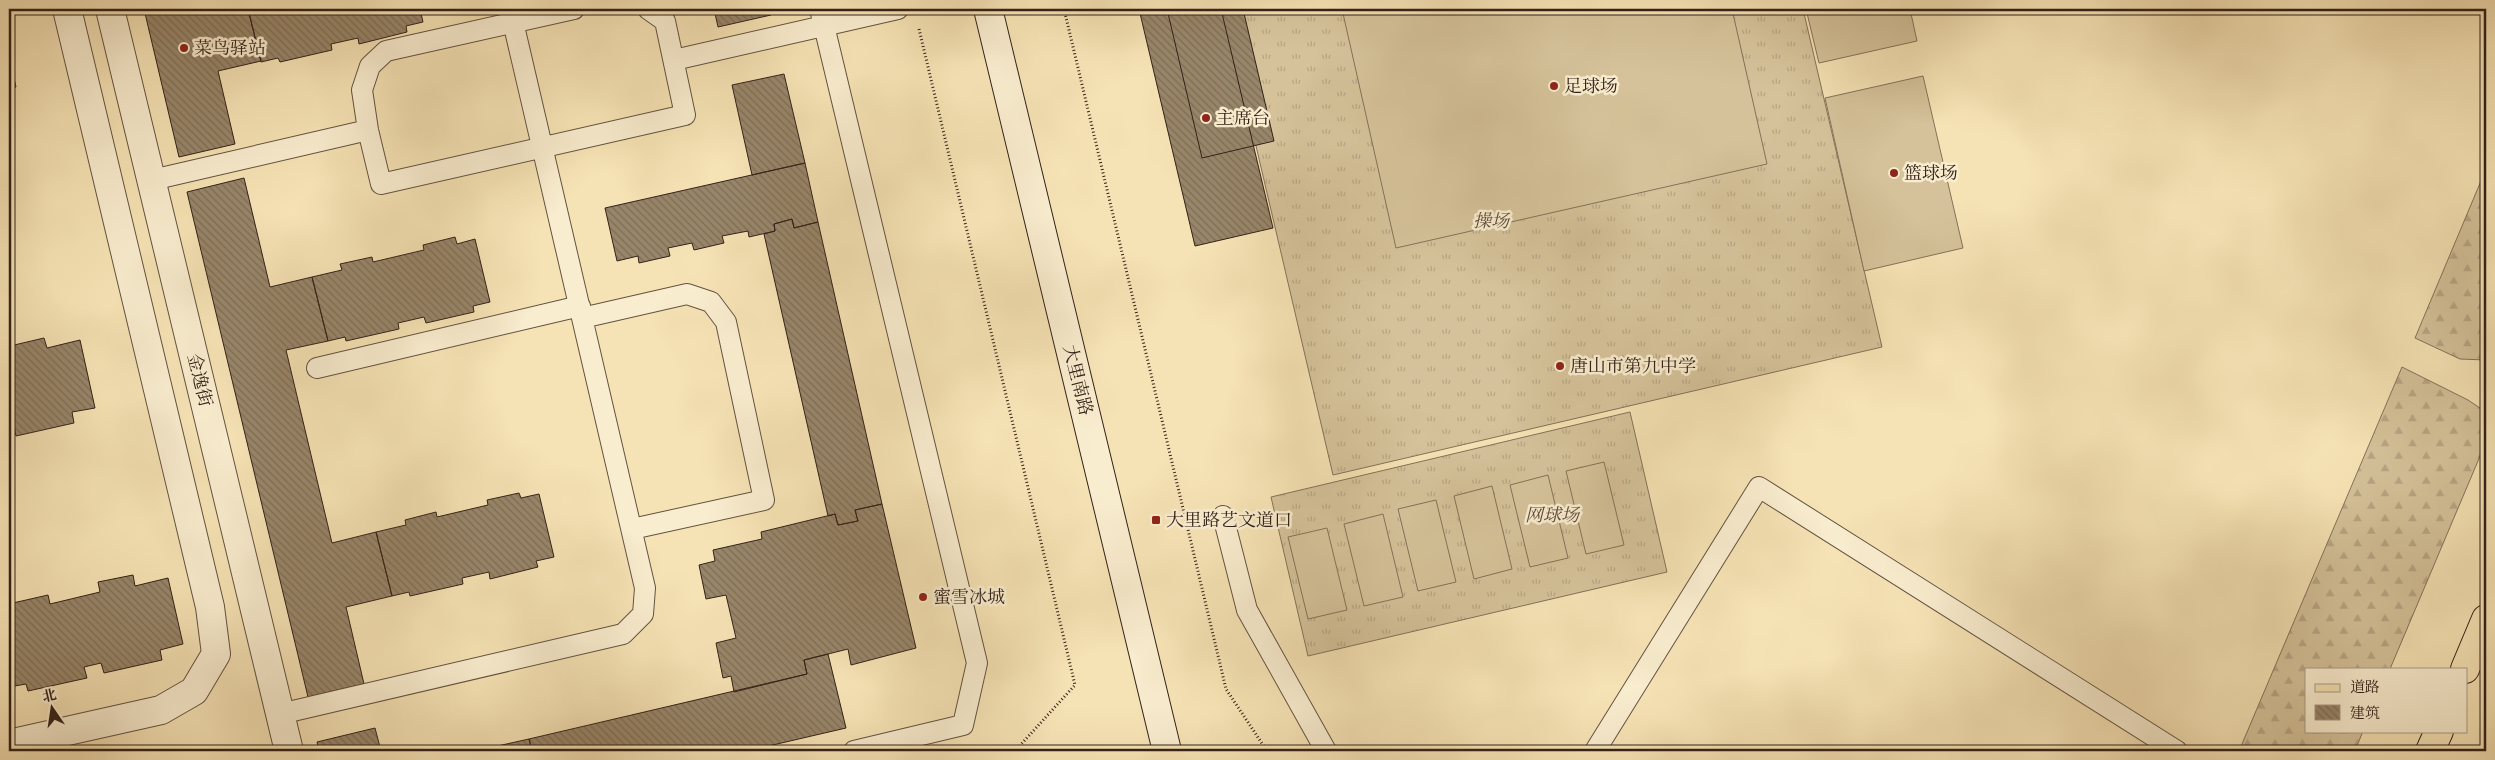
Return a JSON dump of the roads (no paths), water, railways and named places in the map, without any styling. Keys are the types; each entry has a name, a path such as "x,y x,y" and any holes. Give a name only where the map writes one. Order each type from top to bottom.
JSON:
{"main road":[{"path":"2465,668 2486,619"},
{"path":"2430,751 2439,732"}],"street":[{"path":"9,744 161,710 194,692 216,654 210,607 67,9"},
{"name":"金逸街","path":"110,9 289,751"},
{"name":"大里南路","path":"988,9 1167,751"}],"lane":[{"path":"574,9 512,15 386,51 370,66 362,90 368,130 381,184 685,115 665,21 648,9"},
{"path":"674,60 822,17 898,9"},
{"path":"280,714 623,634 643,614 645,588 512,15"},
{"path":"822,17 977,663 963,725 854,751"},
{"path":"152,180 368,130"},
{"path":"317,368 581,312 687,294 711,302 726,322 764,500 632,529"},
{"path":"1595,751 1759,487 2177,751"},
{"path":"1223,516 1246,610 1326,751"}],"place":[{"name":"菜鸟驿站","path":"184,48"},
{"name":"足球场","path":"1554,86"},
{"name":"主席台","path":"1206,118"},
{"name":"篮球场","path":"1894,173"},
{"name":"唐山市第九中学","path":"1560,366"},
{"name":"大里路艺文道口","path":"1156,520"},
{"name":"蜜雪冰城","path":"923,597"}],"park label":[{"name":"操场","path":"1491,221"},
{"name":"网球场","path":"1552,515"}]}
